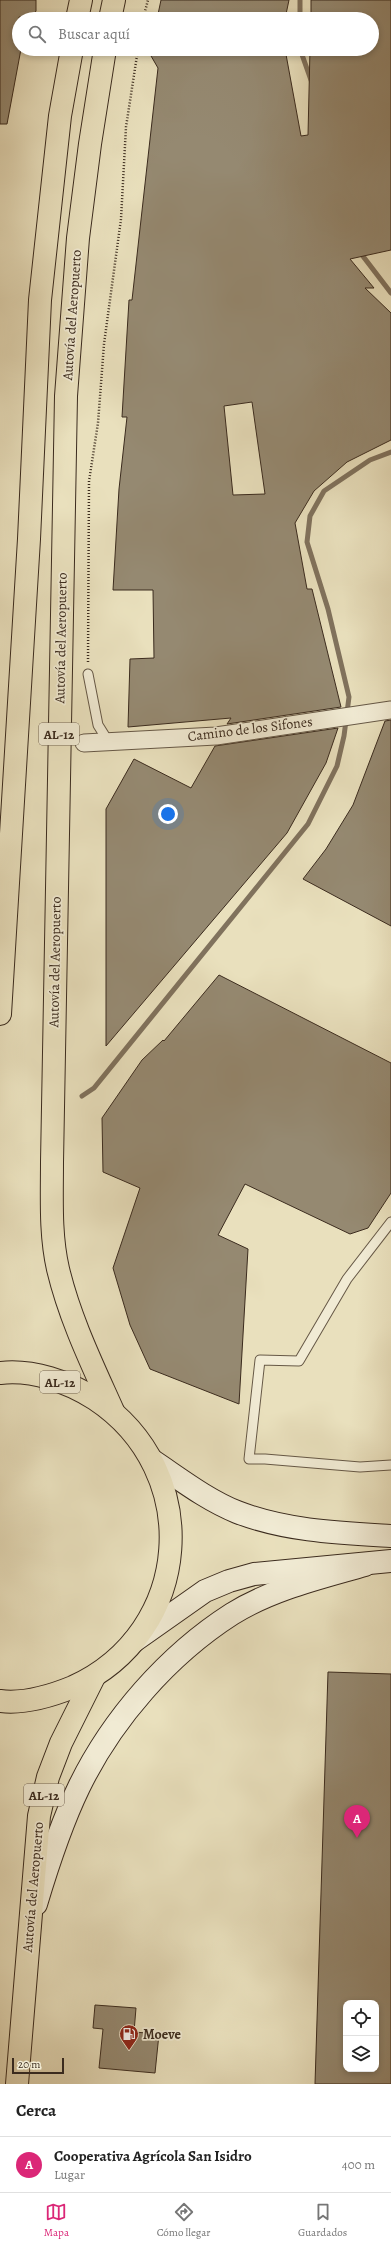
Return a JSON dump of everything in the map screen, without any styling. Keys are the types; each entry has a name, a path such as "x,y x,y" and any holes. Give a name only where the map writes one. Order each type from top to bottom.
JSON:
{"highway":[{"path":"78,12 81,0"},
{"path":"111,12 114,0"},
{"path":"0,1014 29,539 40,300 60,116 71,56"},
{"name":"Autovía del Aeropuerto","path":"104,56 90,144 78,238 66,396 52,1230 58,1268 73,1320 113,1411"},
{"name":"AL-12","path":"0,1373 44,1377 81,1390 113,1411 136,1434 153,1461 167,1496 171,1542 168,1573 155,1609 134,1642 94,1677 52,1696 8,1702 0,1701"},
{"name":"Autovía del Aeropuerto","path":"21,2077 30,1922 39,1816 48,1777 61,1743 94,1677"}],"street":[{"name":"Camino de los Sifones","path":"84,743 216,736 391,710"},
{"path":"153,1461 205,1496 237,1512 276,1523 321,1532 391,1536"},
{"path":"134,1642 205,1592 229,1581 254,1574 365,1565 391,1561"},
{"path":"30,1922 53,1849 79,1787 114,1728 155,1678 194,1642 233,1614 267,1596 297,1585 365,1565"}],"lane":[{"path":"88,674 98,725 108,741"},
{"path":"391,1222 347,1279 299,1361 260,1360 249,1459 360,1467 391,1465"}],"path":[{"path":"145,12 148,0"},
{"path":"88,674 89,481 98,423 104,344 121,219 126,127 137,56"}],"building":[{"path":"0,0 36,0 35,12 12,12 12,56 20,56 7,124 0,124"},
{"path":"161,0 289,0 286,12 158,12"},
{"path":"311,0 391,0 391,250 350,259 374,288 365,288 391,313 391,440 347,462 314,491 295,523 307,589 312,589 341,707 227,724 231,718 128,727 130,659 154,658 153,590 113,590 119,489 127,417 122,417 129,300 132,300 158,68 151,56 286,56 301,136 308,135 310,56 379,56 379,12 311,12","holes":["252,402 265,494 233,495 224,406"]},
{"path":"391,720 391,926 303,879 326,849 353,805 385,721"},
{"path":"338,728 326,763 287,833 106,1046 106,809 134,759 191,788 215,746"},
{"path":"219,975 391,1063 391,1193 368,1228 350,1234 245,1184 218,1235 248,1249 239,1404 150,1369 130,1325 113,1268 140,1188 103,1172 102,1118 142,1060 163,1040 164,1041"},
{"path":"328,1672 391,1674 391,2084 315,2084"},
{"path":"95,2005 136,2008 134,2032 159,2034 155,2073 99,2068 103,2029 93,2028"}],"waterway":[{"path":"300,0 300,12"},
{"path":"302,56 312,83"},
{"path":"359,251 391,293"},
{"path":"82,1096 94,1088 308,824 337,766 344,736 349,697 328,609 307,542 310,516 324,491 370,460 391,452"}],"place":[{"name":"Cooperativa Agrícola San Isidro","path":"357,1838"},
{"name":"Moeve","path":"129,2051"}]}
